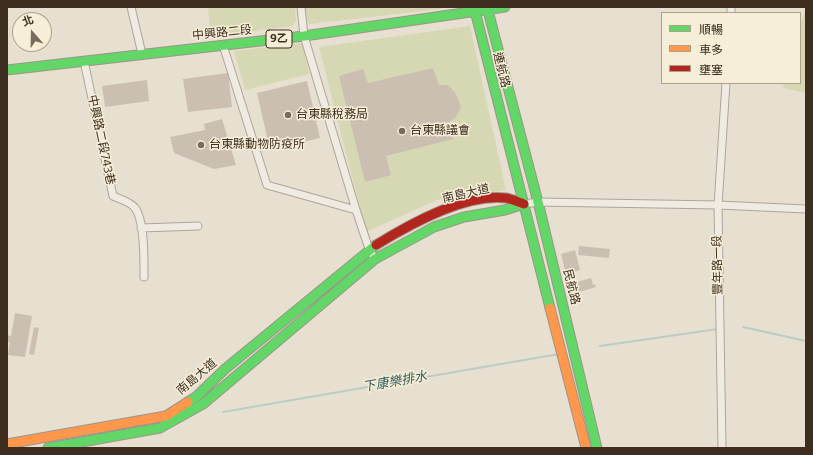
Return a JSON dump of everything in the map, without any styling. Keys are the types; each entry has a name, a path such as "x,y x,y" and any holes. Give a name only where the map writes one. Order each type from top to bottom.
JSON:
{"street":[{"path":"131,7 142,54"},
{"path":"301,7 304,36 356,210 369,249 375,259"},
{"name":"中興路二段","path":"84,61 304,36 474,9 504,7"},
{"name":"連航路","path":"487,8 519,134"},
{"name":"連航路","path":"474,9 506,138"},
{"path":"223,45 267,185 356,210"},
{"name":"9乙","path":"7,70 84,61"},
{"name":"中興路二段743巷","path":"84,61 113,196 135,207 140,216 144,249 144,277"},
{"name":"豐年路一段","path":"722,448 718,205 726,84"},
{"name":"民航路","path":"519,134 538,202 597,448"},
{"name":"民航路","path":"506,138 586,448"},
{"name":"南島大道","path":"7,444 166,416 196,397 225,369 369,249 422,220 449,208 505,198 524,204"},
{"path":"524,204 538,202 718,205 806,209"},
{"name":"南島大道","path":"48,448 160,428 203,404 375,259 434,227 464,217 505,210 524,204"},
{"path":"141,228 198,226"}],"green space":[{"path":"208,7 295,7 296,21 292,26 216,36 210,31"},
{"path":"305,7 441,7 441,9 309,24 306,20"},
{"path":"806,7 806,93 783,88 784,84 801,84 801,23"},
{"path":"470,26 506,190 437,200 366,232 319,47"},
{"path":"303,43 309,74 245,90 234,51"}],"building":[{"name":"台東縣議會","path":"433,68 439,85 448,85 456,94 461,107 456,117 448,123 453,139 386,156 391,175 365,182 339,76 363,69 368,83"},
{"path":"228,73 232,107 188,112 183,79"},
{"path":"147,80 149,101 105,107 102,86"},
{"name":"台東縣稅務局","path":"307,81 320,138 270,150 257,93"},
{"name":"台東縣動物防疫所","path":"222,119 236,165 214,169 174,153 170,137 205,130 204,124"},
{"path":"579,246 610,249 609,258 578,255"},
{"path":"575,250 580,270 566,274 561,254"},
{"path":"591,278 593,285 595,284 596,287 573,294 570,284"},
{"path":"15,313 32,316 25,357 8,355 10,342 7,342 7,335 11,336"},
{"path":"34,327 39,328 34,355 29,354"}],"waterway":[{"name":"下康樂排水","path":"743,327 806,341"},
{"name":"下康樂排水","path":"600,346 718,329"},
{"name":"下康樂排水","path":"223,412 559,354"}],"traffic: fast":[{"path":"474,7 550,308"},
{"path":"487,7 538,202 597,448"},
{"path":"7,70 304,36 505,7"},
{"path":"48,448 160,428 203,404 375,259 434,227 464,217 505,210 524,204"},
{"path":"188,402 196,397 225,369 376,245"}],"traffic: slow":[{"path":"550,308 586,448"},
{"path":"7,444 166,416 188,402"}],"traffic: jam":[{"path":"376,245 405,228 438,212 473,200 506,198 524,204"}],"place":[{"name":"台東縣稅務局","path":"288,115"},
{"name":"台東縣議會","path":"402,131"},
{"name":"台東縣動物防疫所","path":"201,145"}]}
